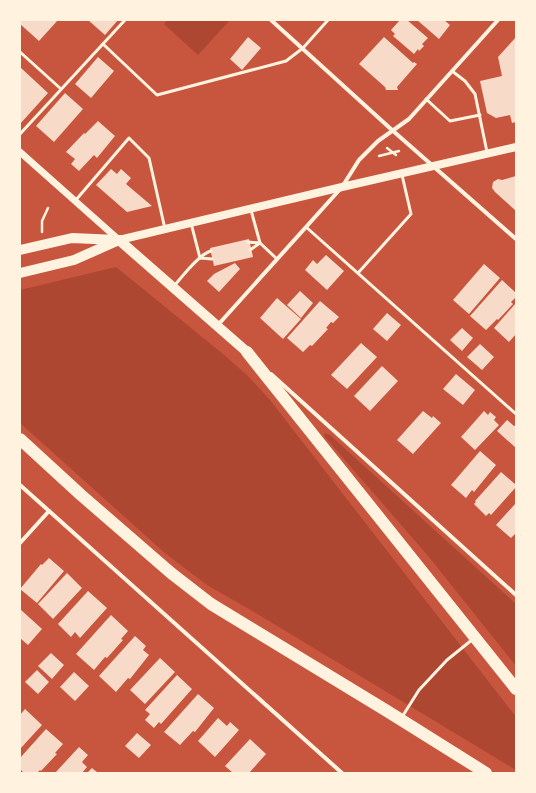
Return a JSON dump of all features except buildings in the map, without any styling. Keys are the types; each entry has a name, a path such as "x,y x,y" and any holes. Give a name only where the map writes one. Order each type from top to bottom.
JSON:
{"highway":[{"path":"247,352 516,689"},
{"path":"20,439 81,495 171,573 211,604 486,773"}],"main road":[{"path":"20,273 74,260 119,240 250,208 516,147"},
{"path":"20,250 72,238 119,240 247,352"}],"street":[{"path":"271,20 392,130 516,239"},
{"path":"217,326 342,187 360,160 378,140 409,119 498,20"},
{"path":"21,156 119,240"},
{"path":"247,352 516,595"},
{"path":"20,485 342,773"},
{"path":"20,543 49,511"}],"lane":[{"path":"20,134 125,20"},
{"path":"103,44 157,95 286,61 303,48 328,20"},
{"path":"20,52 61,89"},
{"path":"452,71 465,81 475,94 487,154"},
{"path":"426,99 450,121 480,115"},
{"path":"75,201 129,138 149,158 165,229"},
{"path":"358,273 412,214 402,173"},
{"path":"250,208 260,243 277,259"},
{"path":"191,223 200,258"},
{"path":"306,227 516,414"},
{"path":"248,242 260,243"},
{"path":"250,250 260,243"},
{"path":"173,287 200,258 211,251"},
{"path":"200,258 212,259"},
{"path":"400,720 419,690 447,660 475,637"}],"path":[{"path":"384,145 396,155"},
{"path":"372,157 399,151"},
{"path":"42,232 42,221 48,208"}],"shaded area":[{"path":"167,20 230,20 198,55 164,24"},
{"path":"116,267 223,354 248,376 270,400 516,717 516,770 207,585 166,554 20,423 20,290"},
{"path":"325,433 330,435 516,604 516,666 429,557 324,436"}]}
